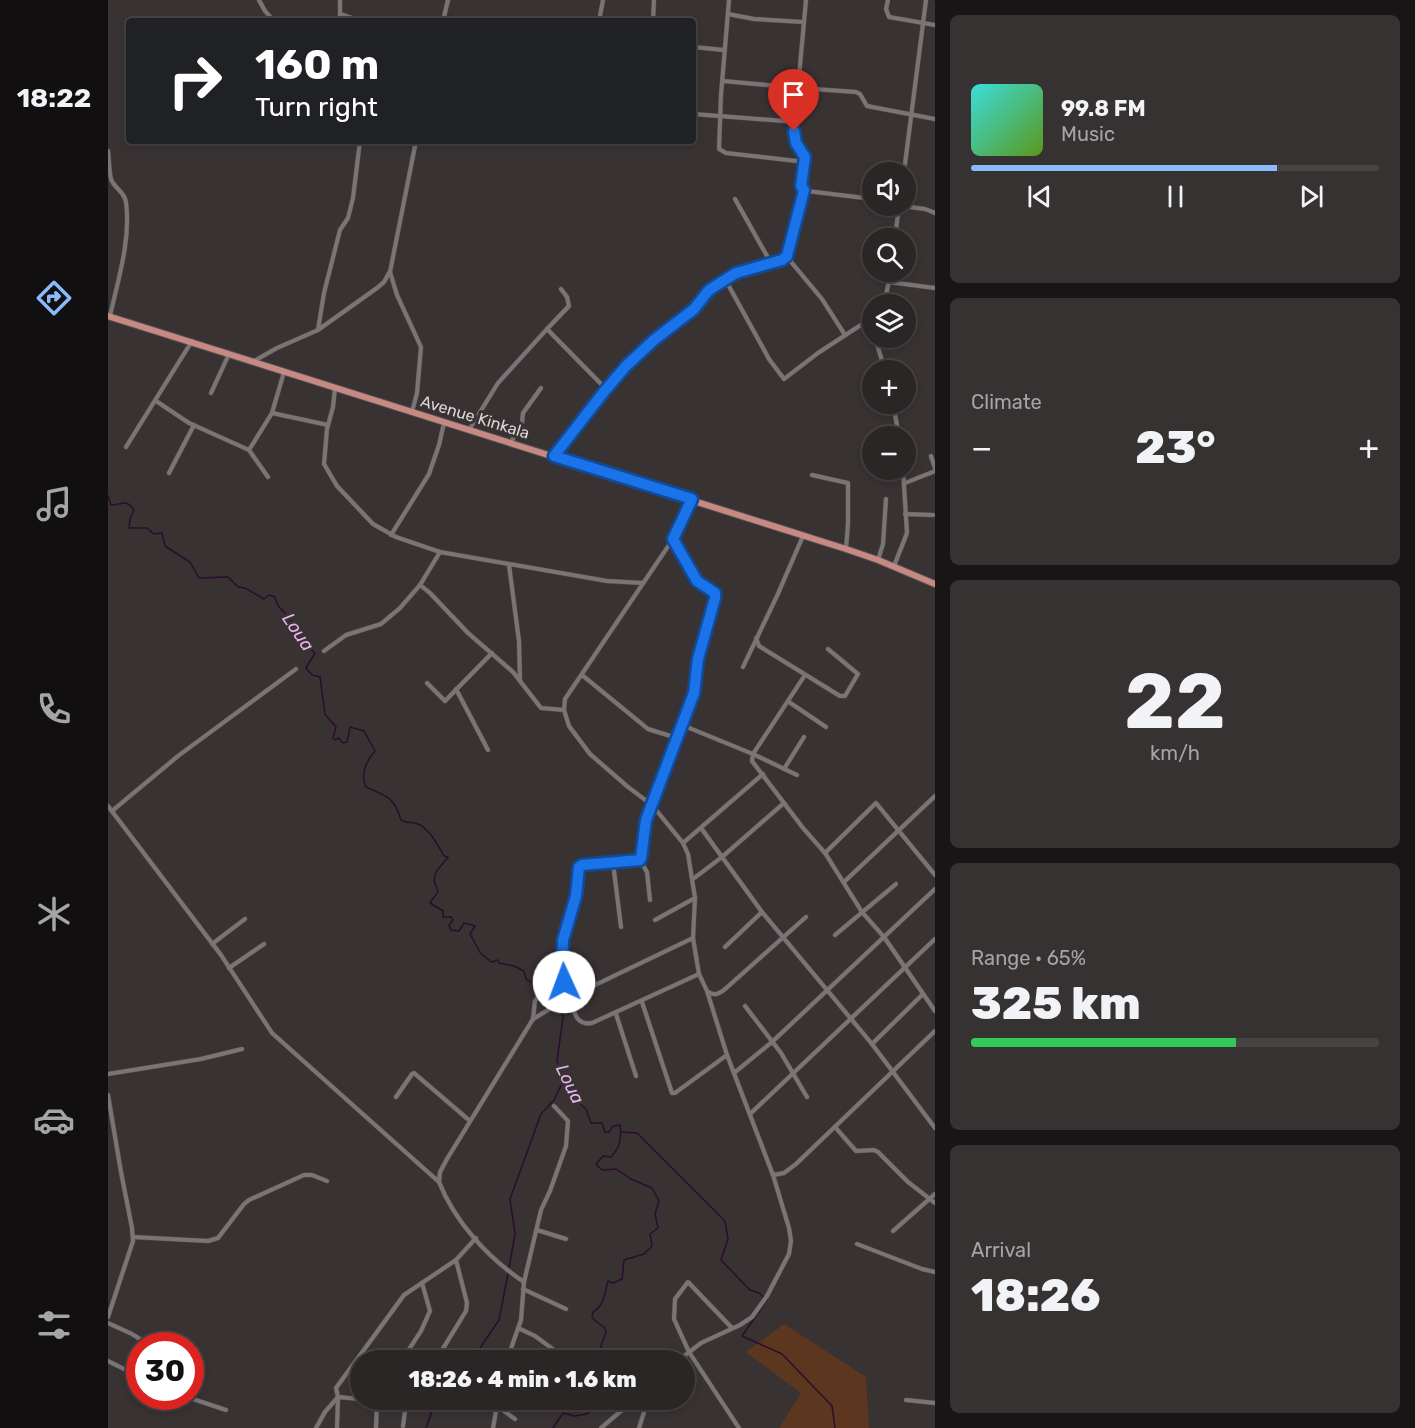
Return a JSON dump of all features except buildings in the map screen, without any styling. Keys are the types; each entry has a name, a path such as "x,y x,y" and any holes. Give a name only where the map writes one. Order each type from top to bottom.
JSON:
{"main road":[{"name":"Avenue Kinkala","path":"109,316 804,535 878,560 935,584"}],"street":[{"path":"259,0 271,18"},
{"path":"340,0 340,18"},
{"path":"444,18 448,0"},
{"path":"600,18 603,0"},
{"path":"652,18 654,0"},
{"path":"729,0 718,146 721,152 805,162"},
{"path":"554,456 626,366 654,340 694,309 709,290 736,273 782,260 787,256 804,190 801,186 805,157 794,137 806,0"},
{"path":"888,0 886,9 889,17 935,25"},
{"path":"906,162 926,0"},
{"path":"340,14 352,18"},
{"path":"728,14 754,19 803,22"},
{"path":"696,46 724,50"},
{"path":"723,81 856,92 860,94 867,106 935,118"},
{"path":"696,114 796,122"},
{"path":"318,330 324,293 340,230 348,218 353,198 360,144"},
{"path":"253,362 277,348 318,330 384,282 390,273 415,144"},
{"path":"108,151 111,179 122,191 125,200 126,221 124,252 109,316"},
{"path":"804,190 862,198"},
{"path":"735,199 771,263"},
{"path":"916,208 935,213"},
{"path":"787,256 822,299 844,335"},
{"path":"390,273 397,295 421,347 417,393 412,412"},
{"path":"725,279 769,359 784,379 844,335 862,325"},
{"path":"886,294 889,282 935,288"},
{"path":"470,430 498,383 569,306 567,297 561,289"},
{"path":"547,329 606,389"},
{"path":"126,447 192,341"},
{"path":"211,393 229,354"},
{"path":"249,450 272,413 285,371"},
{"path":"335,388 328,425 325,469 373,524 391,535 440,552 607,581 643,583"},
{"path":"512,442 522,423 523,413 541,388"},
{"path":"156,401 194,425 249,450 268,477"},
{"path":"272,413 328,425"},
{"path":"391,535 429,474 440,445 445,422"},
{"path":"169,474 194,425"},
{"path":"905,483 935,469 932,456"},
{"path":"812,475 848,483 849,524 846,549"},
{"path":"894,566 906,537 905,480"},
{"path":"692,499 673,539 565,699 564,710 569,726 590,754 652,805 683,843 691,863 693,879 695,898 693,938 699,974 773,1175 789,1228 791,1241 789,1254 752,1317 692,1350"},
{"path":"878,560 883,544 886,499"},
{"path":"905,514 933,515"},
{"path":"743,667 804,535"},
{"path":"650,900 647,872 640,860 646,820 694,693 698,659 715,598 715,593 697,581 673,539"},
{"path":"324,651 346,635 381,624 400,608 420,585 440,552"},
{"path":"509,565 519,641 520,681"},
{"path":"420,585 468,633 513,672 541,708 564,710"},
{"path":"756,638 759,646 840,696 845,696 858,674 828,649"},
{"path":"427,683 443,701 492,653"},
{"path":"112,811 178,756 296,669"},
{"path":"582,675 648,729 677,738"},
{"path":"805,675 753,754 753,761 803,828 825,853 862,912 884,937 935,1011"},
{"path":"456,689 488,750"},
{"path":"789,702 826,728"},
{"path":"682,725 797,775"},
{"path":"784,769 804,737"},
{"path":"683,843 763,774"},
{"path":"844,882 935,796"},
{"path":"693,879 723,857 784,803"},
{"path":"825,853 874,803 935,875"},
{"path":"108,806 212,944 272,1033 439,1182 445,1197 498,1264 524,1282"},
{"path":"701,828 762,912 872,1044 935,1128"},
{"path":"640,860 579,867 576,896 565,930 562,966 566,989 577,1019 581,1023 592,1023 616,1014 699,974"},
{"path":"613,863 621,927"},
{"path":"835,935 896,884"},
{"path":"734,1073 772,1042 935,889"},
{"path":"655,920 695,898"},
{"path":"725,947 762,912"},
{"path":"707,992 718,994 724,990 806,917"},
{"path":"212,944 245,919"},
{"path":"533,1019 570,997 693,938"},
{"path":"750,1114 935,939"},
{"path":"229,968 264,944"},
{"path":"439,1182 440,1172 533,1019 535,1001 562,966"},
{"path":"872,1044 923,994"},
{"path":"642,1002 672,1093 727,1055"},
{"path":"745,1006 772,1042 807,1096"},
{"path":"616,1014 636,1076"},
{"path":"773,1175 791,1168 935,1031"},
{"path":"108,1074 201,1059 242,1049"},
{"path":"396,1097 414,1074 470,1121"},
{"path":"108,1095 133,1237 109,1313"},
{"path":"512,1350 518,1328 524,1282 541,1210 566,1146 568,1121 554,1106"},
{"path":"835,1127 856,1151 874,1150 878,1152 908,1182 935,1203"},
{"path":"133,1237 208,1241 218,1238 249,1200 304,1175 312,1175 327,1181"},
{"path":"893,1231 935,1194"},
{"path":"537,1230 566,1239"},
{"path":"337,1428 336,1388 344,1376 382,1328 404,1295 456,1260 476,1238"},
{"path":"857,1244 935,1272"},
{"path":"442,1350 466,1311 456,1260"},
{"path":"688,1350 674,1319 673,1309 675,1299 688,1282 732,1328"},
{"path":"409,1350 430,1311 422,1283"},
{"path":"523,1289 566,1309"},
{"path":"108,1323 128,1332"},
{"path":"518,1328 535,1336 554,1350"},
{"path":"108,1361 126,1370"},
{"path":"695,1361 739,1428"},
{"path":"338,1397 350,1398"},
{"path":"316,1428 325,1412 338,1397"},
{"path":"906,1400 935,1403"},
{"path":"204,1403 226,1410"},
{"path":"376,1428 377,1410"},
{"path":"403,1426 405,1410"},
{"path":"493,1428 496,1410"},
{"path":"503,1410 515,1419"},
{"path":"601,1428 622,1410"},
{"path":"639,1428 645,1410"}],"shaded area":[{"path":"784,1324 866,1377 869,1428 779,1428 801,1393 746,1352"}],"waterway":[{"name":"Loua","path":"108,496 111,505 126,503 134,510 129,528 147,528 154,534 162,533 165,546 190,562 199,578 228,577 238,587 245,588 264,599 269,595 275,597 280,608 291,620 289,623 297,631 299,639 307,643 307,650 315,653 306,668 312,675 320,677 325,714 336,727 333,738 335,740 339,738 343,743 347,742 350,727 364,731 375,751 365,768 366,787 389,798 396,806 401,820 424,828 432,836 444,856 448,857 436,872 434,880 438,893 430,903 443,911 443,917 451,917 453,920 449,925 451,930 459,931 464,923 475,926 470,934 481,954 492,962 498,960 499,963 524,971 526,979 541,989"},
{"name":"Loua","path":"545,992 558,1002"},
{"name":"Loua","path":"560,1006 563,1017 557,1061 564,1079 578,1102 586,1109 591,1123 602,1123 605,1132 609,1132 613,1126 620,1125 620,1138 616,1150 611,1157 603,1156 596,1164 602,1170 616,1169 631,1179 652,1188 659,1201 655,1214 658,1228 650,1234 652,1246 644,1254 624,1260 622,1279 613,1283 608,1281 602,1303 593,1312 592,1318 605,1328 606,1332 601,1350"},
{"path":"509,1268 515,1234 510,1199 541,1114 554,1100 564,1079"},
{"path":"622,1132 637,1133 725,1221 728,1239 721,1260 750,1290 759,1293 767,1300 742,1336 782,1354 832,1406 835,1428"},
{"path":"479,1350 499,1320 508,1274"},
{"path":"426,1428 432,1410"},
{"name":"Loua","path":"553,1428 563,1413 575,1416 587,1414 591,1410"}],"route":[{"path":"564,982 563,940 576,896 579,867 640,860 641,858 646,820 694,693 698,659 715,593 697,581 673,539 692,499 554,456 626,366 654,340 694,309 709,290 736,273 782,260 787,256 804,190 801,186 805,157 796,143 794,131"}]}
